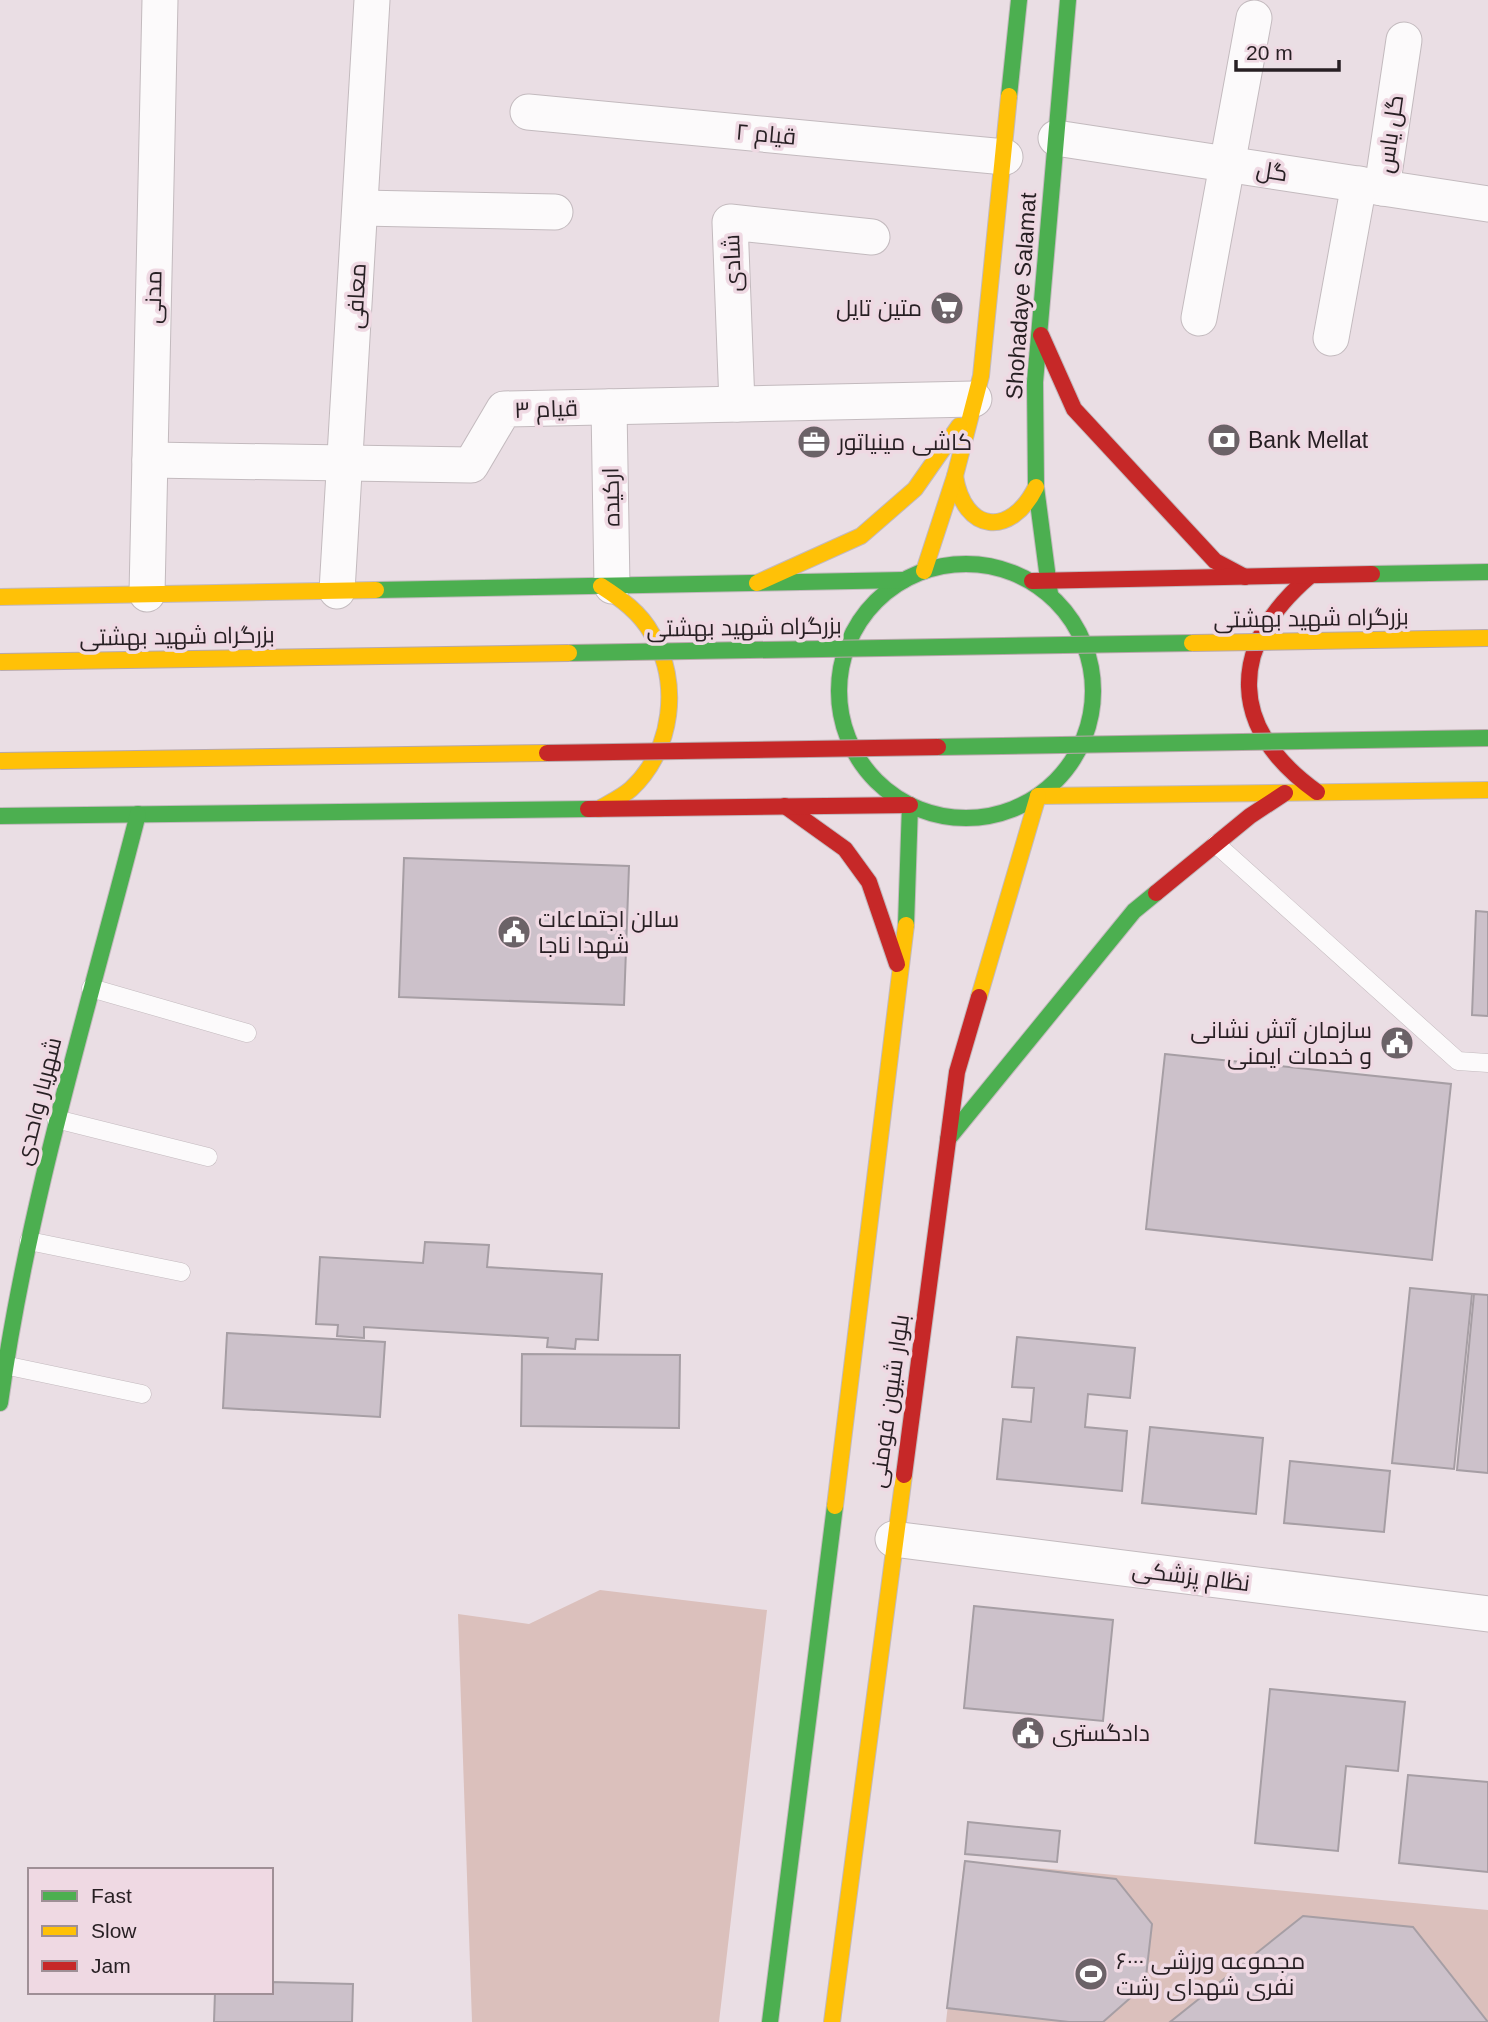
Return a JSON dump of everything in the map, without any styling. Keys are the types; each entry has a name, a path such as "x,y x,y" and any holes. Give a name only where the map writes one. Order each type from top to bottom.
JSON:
{"main road":[{"name":"Shohadaye Salamat","path":"924,571 955,476 981,376 1005,157 1018,0"},
{"name":"Shohadaye Salamat","path":"1050,594 1036,486 1035,382 1068,0"},
{"path":"1040,332 1074,409 1215,561 1245,577"},
{"path":"757,583 861,536 915,489 973,403"},
{"path":"955,476 956,493 962,507 974,518 990,524 1006,522 1021,514 1031,502 1036,486"},
{"path":"979,564 1001,568 1032,581 1050,594 1072,619 1083,638 1090,659 1094,692 1089,726 1081,746 1063,774 1038,796 1008,811 975,817 942,816 910,805 883,787 860,762 846,732 839,700 841,667 851,635 877,600 904,580 924,571 946,565 979,564"},
{"path":"1032,581 1488,572"},
{"path":"1310,576 1279,601 1262,626 1252,656 1249,686 1254,716 1271,754 1292,776 1317,792"},
{"path":"0,597 904,580"},
{"path":"599,809 622,795 650,766 664,739 672,699 668,668 653,631 633,607 607,586"},
{"name":"بزرگراه شهید بهشتی","path":"0,662 1488,638"},
{"path":"0,761 1488,738"},
{"path":"1038,796 1488,790"},
{"path":"948,1139 1134,911 1284,793"},
{"name":"بلوار شیون فومنی","path":"832,2022 957,1072 1038,796"},
{"path":"0,816 910,805"},
{"name":"بلوار شیون فومنی","path":"771,2022 902,978 910,805"},
{"path":"785,806 845,849 869,883 902,978"},
{"name":"شهریار واحدی","path":"0,1403 4,1365 56,1119 138,814"}],"street":[{"name":"مدنی","path":"147,594 160,0"},
{"name":"معافی","path":"337,591 372,0"},
{"path":"1199,318 1254,18"},
{"name":"گل یاس","path":"1331,338 1404,40"},
{"name":"قیام ۲","path":"528,112 1005,157"},
{"name":"گل","path":"1056,138 1488,204"},
{"path":"361,208 555,212"},
{"name":"شادی","path":"737,404 730,222 872,237"},
{"name":"قیام ۳","path":"149,460 471,465 504,409 973,403"},
{"name":"ارکیده","path":"607,586 609,407"},
{"name":"نظام پزشکی","path":"894,1539 1488,1614"}],"lane":[{"path":"1216,844 1458,1061 1488,1063"},
{"path":"91,988 247,1033"},
{"path":"56,1119 208,1157"},
{"path":"29,1241 181,1272"},
{"path":"4,1365 142,1394"}],"shaded area":[{"path":"600,1590 767,1610 719,2022 472,2022 458,1614 529,1624"},
{"name":"مجموعه ورزشی ۶۰۰۰ نفری شهدای رشت","path":"964,1861 1488,1910 1488,2021 1413,1927 1304,1916 1170,2022 946,2022"}],"building":[{"name":"سالن اجتماعات شهدا ناجا","path":"404,858 629,866 624,1005 399,997"},
{"path":"1476,911 1488,912 1488,1016 1472,1015"},
{"path":"1165,1054 1451,1084 1432,1260 1146,1229"},
{"path":"425,1242 489,1245 487,1267 602,1274 598,1340 576,1339 575,1349 547,1347 548,1338 364,1327 364,1338 337,1336 338,1325 316,1324 320,1257 423,1263"},
{"path":"1410,1288 1472,1294 1454,1469 1392,1463"},
{"path":"1474,1294 1488,1295 1488,1473 1457,1470"},
{"path":"227,1333 385,1342 380,1417 223,1408"},
{"path":"1017,1337 1135,1348 1130,1398 1088,1394 1085,1427 1127,1431 1122,1491 997,1479 1003,1419 1031,1422 1034,1388 1012,1387"},
{"path":"522,1354 680,1355 679,1428 521,1426"},
{"path":"1150,1427 1263,1438 1256,1514 1142,1503"},
{"path":"1290,1461 1390,1471 1384,1532 1284,1523"},
{"path":"974,1606 1113,1620 1103,1721 964,1708"},
{"path":"1270,1689 1405,1702 1398,1771 1346,1766 1338,1851 1255,1843"},
{"path":"1408,1775 1488,1782 1488,1872 1399,1863"},
{"path":"968,1822 1060,1831 1057,1862 965,1854"},
{"path":"965,1861 1116,1879 1152,1924 1145,1985 1103,2022 1069,2022 947,2008"},
{"path":"1303,1916 1413,1927 1488,2022 1170,2022"},
{"path":"273,1982 353,1984 352,2022 214,2022 215,1994 273,1994"}],"traffic: fast":[{"path":"1009,96 1019,0"},
{"path":"1050,594 1036,487 1035,382 1068,0"},
{"path":"954,564 978,564 1015,573 1037,585 1056,601 1072,620 1084,642 1091,666 1093,691 1091,716 1084,740 1072,762 1056,781 1037,797 1015,809 978,818 954,818 917,809 895,797 868,772 848,740 844,728 839,703 839,679 848,642 860,620 885,593 917,573 929,569 954,564"},
{"path":"1372,574 1488,572"},
{"path":"376,590 904,580"},
{"path":"569,653 1192,643"},
{"path":"938,747 1488,738"},
{"path":"906,925 910,805"},
{"path":"0,816 588,809"},
{"path":"0,1403 26,1254 43,1180 138,814"},
{"path":"948,1139 1134,911 1156,893"},
{"path":"770,2022 835,1506"}],"traffic: slow":[{"path":"924,571 955,476 981,376 1009,96"},
{"path":"757,583 861,536 915,489 959,426"},
{"path":"955,476 960,495 968,509 978,518 989,522 1002,521 1014,515 1026,504 1036,487"},
{"path":"599,809 631,789 656,755 664,735 669,694 661,653 647,626 630,607 601,586"},
{"path":"0,597 376,590"},
{"path":"1192,643 1488,638"},
{"path":"0,662 569,653"},
{"path":"0,761 547,753"},
{"path":"1038,796 1488,790"},
{"path":"979,997 1038,796"},
{"path":"835,1506 906,925"},
{"path":"832,2022 904,1475"}],"traffic: jam":[{"path":"1041,335 1074,409 1215,561 1245,577"},
{"path":"1032,581 1372,574"},
{"path":"1310,576 1283,603 1264,631 1252,659 1249,687 1254,714 1267,741 1288,767 1317,792"},
{"path":"547,753 938,747"},
{"path":"1156,893 1250,816 1285,793"},
{"path":"588,809 910,805"},
{"path":"785,806 845,849 869,882 897,964"},
{"path":"904,1475 957,1072 979,997"}],"place":[{"name":"متین تایل","path":"947,308"},
{"name":"Bank Mellat","path":"1224,440"},
{"name":"کاشی مینیاتور","path":"814,442"},
{"name":"سالن اجتماعات شهدا ناجا","path":"514,932"},
{"name":"سازمان آتش نشانی و خدمات ایمنی","path":"1397,1043"},
{"name":"دادگستری","path":"1028,1733"},
{"name":"مجموعه ورزشی ۶۰۰۰ نفری شهدای رشت","path":"1091,1974"}]}
